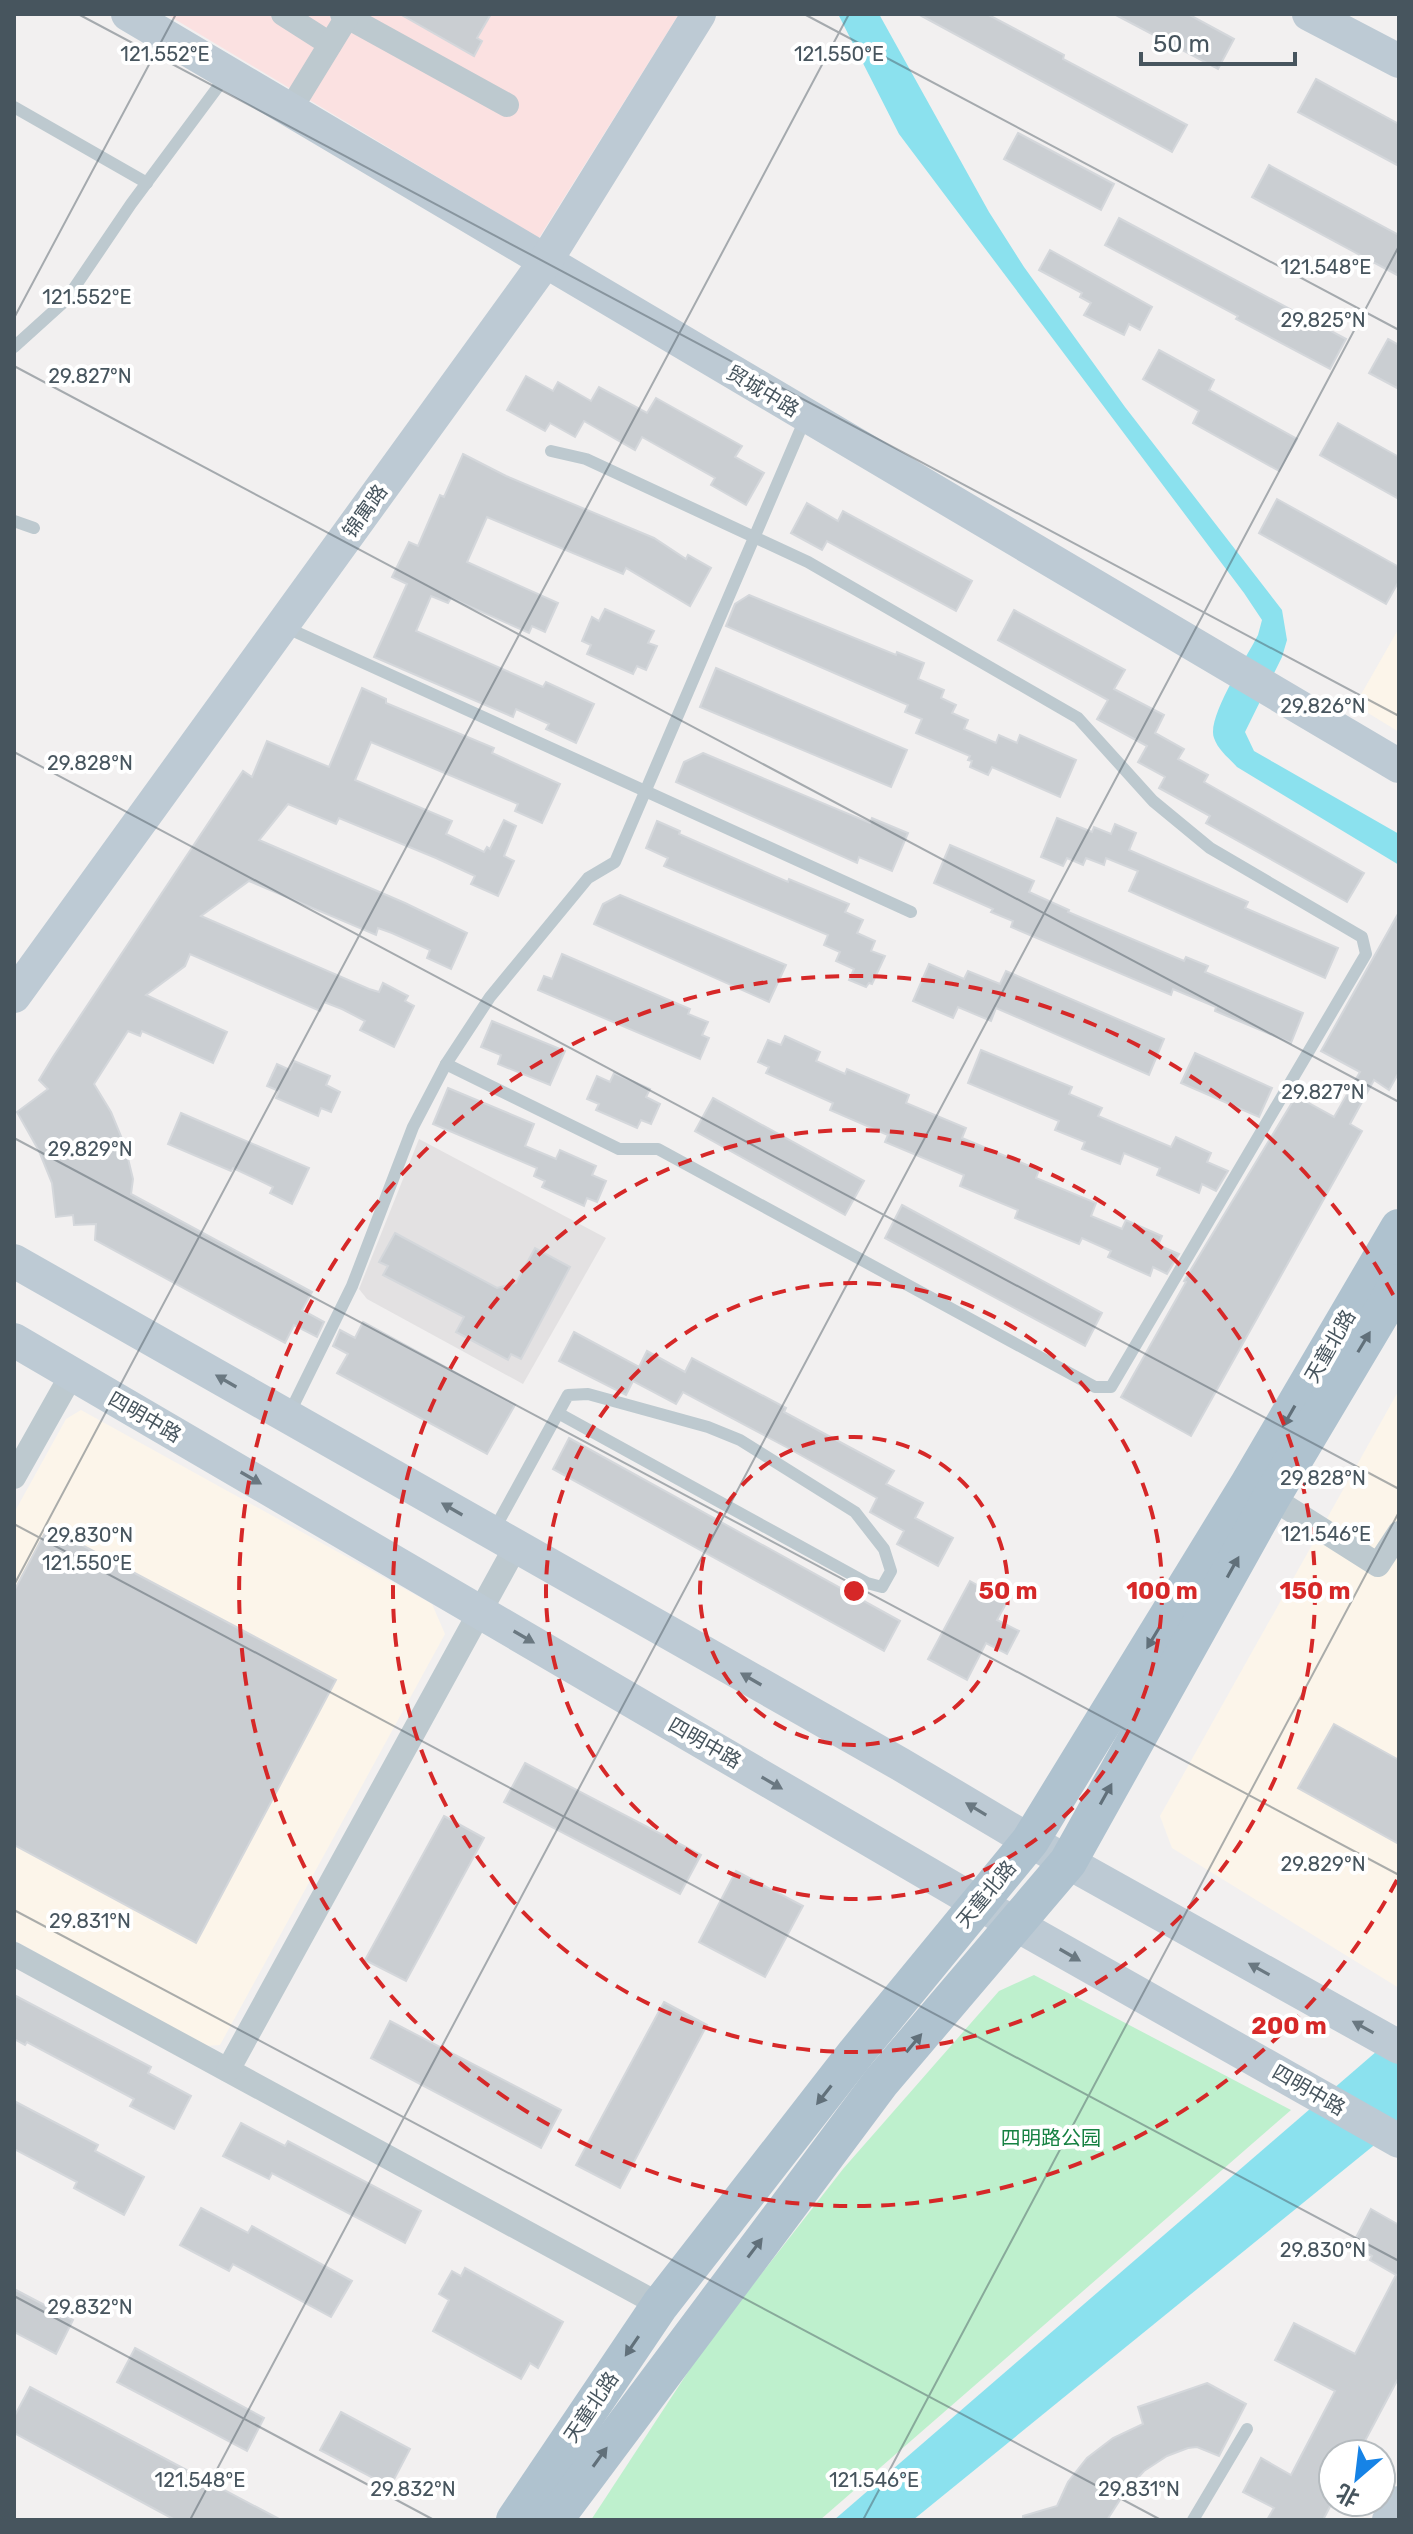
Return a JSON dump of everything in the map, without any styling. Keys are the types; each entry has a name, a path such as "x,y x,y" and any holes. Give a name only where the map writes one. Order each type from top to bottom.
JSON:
{"main road":[{"name":"贸城中路","path":"128,14 1399,766"},
{"name":"锦寓路","path":"14,996 545,262 699,14"},
{"path":"1309,14 1399,61"},
{"name":"天童北路","path":"515,2520 660,2305 856,2053 1030,1841 1260,1491 1399,1228"},
{"path":"14,1261 900,1764 1030,1841 1399,2047"},
{"path":"554,2520 881,2082 1068,1862 1260,1491 1399,1283"},
{"name":"四明中路","path":"14,1340 978,1903 1395,2139"},
{"path":"1389,2520 1399,2503"}],"street":[{"path":"283,14 330,44"},
{"path":"290,110 344,16 507,105"},
{"path":"14,1477 72,1374"},
{"path":"1260,1491 1378,1565 1399,1533"},
{"path":"228,2070 480,1612 504,1539"},
{"path":"14,1954 660,2305"}],"lane":[{"path":"14,347 66,300 228,73"},
{"path":"14,107 147,183"},
{"path":"287,1416 352,1286 413,1127 446,1064 490,997 588,878 615,862 806,416"},
{"path":"446,1064 619,1149 658,1149 1095,1387 1111,1387 1366,954 1362,937 1210,848 1153,801 1078,718 808,562 586,459 551,451"},
{"path":"14,521 34,528"},
{"path":"282,626 911,912"},
{"path":"504,1539 558,1413 568,1395 588,1394 708,1427 740,1440 855,1512 884,1549 891,1571 882,1587 867,1583 558,1413"},
{"path":"1195,2520 1247,2429"}],"shaded area":[{"path":"166,14 679,14 539,238"},
{"path":"1399,628 1399,732 1355,705"},
{"path":"419,1139 606,1238 523,1384 367,1299 359,1289"},
{"path":"1399,1390 1399,1988 1172,1848 1160,1816"},
{"path":"81,1410 432,1604 445,1634 220,2045 206,2046 14,1940 14,1513 66,1419"}],"green space":[{"name":"四明路公园","path":"1034,1975 1291,2110 820,2520 591,2520 705,2346 843,2169 999,1991"}],"water":[{"path":"838,14 879,14 989,212 1024,267 1125,407 1282,610 1287,640 1282,657 1245,732 1254,751 1399,834 1399,865 1237,767 1218,746 1213,729 1216,716 1258,635 1262,620 899,134"},
{"path":"1399,2032 1399,2125 913,2520 834,2520"}],"building":[{"path":"400,14 491,14 477,38 482,41 474,56"},
{"path":"918,14 987,14 1064,55 1063,59 1187,125 1172,152"},
{"path":"1114,14 1188,14 1234,39 1218,69"},
{"path":"1316,79 1399,124 1399,166 1298,112"},
{"path":"1018,133 1114,184 1101,210 1004,159"},
{"path":"1269,165 1399,235 1399,276 1252,197"},
{"path":"1119,218 1346,339 1330,369 1105,245"},
{"path":"1050,250 1152,307 1140,330 1129,324 1124,335 1084,315 1091,303 1080,297 1082,293 1039,270"},
{"path":"1388,339 1399,345 1399,389 1369,373"},
{"path":"1159,350 1214,380 1209,390 1297,439 1279,471 1193,423 1199,411 1143,379"},
{"path":"526,376 553,391 558,382 591,401 599,387 647,413 656,398 742,446 735,457 764,473 746,505 711,485 715,478 642,437 635,450 584,421 575,437 550,423 545,431 507,410"},
{"path":"1338,423 1399,457 1399,499 1320,455"},
{"path":"463,454 506,476 654,538 686,559 688,555 711,568 690,606 626,568 623,574 487,517 467,562 558,603 545,632 532,626 529,633 451,598 448,603 431,596 416,631 543,687 546,682 594,704 576,743 546,729 549,724 516,709 513,717 374,657 407,584 392,577 409,542 418,546 440,495 444,497"},
{"path":"1277,499 1399,567 1399,581 1386,604 1259,533"},
{"path":"807,503 838,521 843,511 972,581 956,611 827,541 822,550 791,533"},
{"path":"749,595 896,655 897,652 924,663 918,679 944,690 941,698 956,705 952,713 968,720 964,729 996,743 999,735 1017,743 1020,735 1076,760 1060,797 992,767 988,775 970,767 970,756 916,733 922,719 905,712 908,705 726,626 735,604"},
{"path":"605,609 654,631 648,643 657,646 646,670 637,666 633,674 587,654 591,645 582,641 592,617 599,621"},
{"path":"1014,610 1125,670 1114,689 1164,715 1155,733 1184,749 1178,759 1208,775 1204,782 1364,873 1347,902 1206,823 1210,816 1159,788 1165,777 1138,762 1147,746 1097,719 1108,700 998,640"},
{"path":"716,668 907,750 891,787 700,707"},
{"path":"362,688 386,699 386,703 494,748 492,753 560,784 542,823 515,811 518,804 371,742 355,780 452,821 446,834 484,852 487,847 490,849 504,820 516,826 504,856 514,861 498,896 471,884 475,876 436,858 339,818 336,824 288,804 259,840 467,933 451,969 427,958 430,950 392,933 378,928 376,935 249,881 201,916 369,989 379,992 383,983 408,996 405,1001 414,1006 394,1047 360,1030 365,1021 342,1009 324,1002 320,1011 190,954 185,966 146,995 227,1032 213,1063 142,1031 140,1036 128,1031 94,1084 111,1112 125,1146 133,1179 131,1194 312,1292 302,1310 324,1322 317,1337 294,1325 285,1343 95,1240 96,1224 74,1225 73,1215 56,1217 52,1183 39,1151 17,1112 48,1089 39,1080 53,1057 243,771 252,777 267,741 329,767"},
{"path":"703,753 870,823 872,818 908,833 892,871 859,857 857,863 676,782 684,762"},
{"path":"1057,818 1092,832 1094,827 1111,834 1115,824 1136,833 1129,850 1248,902 1245,908 1338,948 1325,978 1129,891 1138,871 1106,858 1104,865 1086,858 1083,865 1067,858 1063,866 1041,857"},
{"path":"657,821 680,831 679,834 788,882 789,879 849,904 845,912 863,920 857,933 875,941 871,951 885,956 872,984 866,987 849,980 854,969 836,961 840,952 824,945 828,935 664,866 668,858 646,848"},
{"path":"950,845 1034,881 1029,892 1068,912 1184,961 1186,957 1208,966 1205,972 1303,1013 1291,1043 1215,1011 1216,1007 1173,989 1171,995 1011,927 1013,921 991,912 993,909 934,883"},
{"path":"620,895 786,965 769,1002 594,924 603,904"},
{"path":"1399,912 1399,1072 1389,1090 1374,1080 1350,1124 1362,1131 1191,1436 1121,1397 1184,1281 1296,1096 1334,1117 1360,1072 1321,1051"},
{"path":"562,954 690,1009 688,1014 708,1022 702,1035 709,1038 700,1059 538,990 544,976 552,979"},
{"path":"929,964 964,979 968,971 1000,984 1006,971 1164,1039 1149,1075 996,1008 991,1021 958,1007 953,1018 913,1001"},
{"path":"492,1021 565,1051 550,1085 498,1064 501,1055 481,1047"},
{"path":"785,1036 820,1052 816,1061 845,1074 847,1069 909,1095 906,1103 966,1128 962,1138 1039,1170 1036,1178 1096,1203 1091,1216 1122,1229 1126,1220 1162,1236 1158,1245 1179,1254 1167,1274 1153,1267 1150,1276 1108,1257 1111,1251 1082,1238 1079,1244 1015,1218 1018,1210 960,1186 964,1175 885,1142 888,1135 830,1110 833,1103 766,1073 769,1067 758,1062 768,1040 781,1045"},
{"path":"981,1050 1072,1087 1069,1094 1102,1108 1098,1116 1171,1147 1176,1137 1211,1153 1207,1162 1228,1171 1216,1191 1202,1184 1199,1193 1157,1175 1160,1168 1124,1153 1120,1164 1082,1149 1085,1142 1055,1130 1059,1121 968,1083"},
{"path":"1195,1053 1272,1088 1259,1117 1181,1083"},
{"path":"294,1061 330,1076 326,1085 340,1092 331,1112 321,1108 318,1116 276,1098 279,1091 267,1086 277,1064 290,1070"},
{"path":"614,1073 650,1089 646,1097 660,1104 651,1124 641,1120 637,1128 596,1110 599,1104 587,1099 597,1076 610,1082"},
{"path":"448,1088 534,1124 525,1146 556,1159 560,1150 596,1166 592,1175 606,1181 597,1202 587,1198 584,1206 542,1187 545,1181 534,1176 537,1168 433,1124"},
{"path":"713,1098 864,1181 845,1215 695,1131"},
{"path":"181,1113 309,1168 292,1204 270,1193 273,1187 233,1168 231,1171 168,1144"},
{"path":"902,1205 1102,1313 1085,1346 885,1238"},
{"path":"395,1233 497,1288 516,1283 535,1248 570,1267 521,1359 511,1354 508,1360 456,1332 464,1317 383,1275 388,1266 379,1262"},
{"path":"363,1322 515,1405 487,1454 337,1373 348,1354 333,1346 340,1330 355,1338"},
{"path":"574,1332 639,1367 647,1351 685,1372 692,1358 894,1471 886,1484 923,1503 915,1518 953,1538 938,1566 897,1544 904,1531 870,1512 877,1498 788,1448 683,1392 676,1404 633,1381 626,1395 559,1361"},
{"path":"569,1438 900,1621 884,1651 553,1469"},
{"path":"48,1527 336,1680 196,1943 14,1845 14,1591"},
{"path":"970,1581 1007,1602 997,1620 1019,1631 1007,1654 986,1643 967,1680 928,1659"},
{"path":"1334,1724 1399,1760 1399,1844 1298,1788"},
{"path":"525,1763 701,1855 680,1894 504,1802"},
{"path":"444,1816 484,1838 406,1981 365,1960"},
{"path":"736,1871 803,1906 765,1977 699,1942"},
{"path":"14,1995 151,2067 148,2073 191,2096 174,2129 130,2106 134,2099 27,2042 25,2045 14,2039"},
{"path":"664,2002 707,2025 620,2188 576,2165"},
{"path":"390,2021 561,2110 541,2148 371,2058"},
{"path":"14,2101 98,2145 95,2151 144,2177 124,2215 74,2188 77,2182 14,2149"},
{"path":"241,2123 285,2146 288,2141 421,2211 405,2243 272,2173 269,2179 223,2156"},
{"path":"201,2208 248,2233 252,2226 352,2281 331,2317 233,2264 229,2271 180,2245"},
{"path":"1371,2209 1399,2225 1399,2377 1367,2438 1317,2438 1317,2518 1323,2520 1267,2520 1274,2508 1243,2492 1261,2458 1291,2475 1335,2391 1275,2360 1294,2323 1355,2354 1396,2275 1352,2245"},
{"path":"465,2268 563,2322 538,2368 530,2363 521,2379 433,2331 449,2300 439,2294 452,2271 461,2276"},
{"path":"14,2289 73,2320 56,2354 14,2332"},
{"path":"135,2348 264,2418 247,2451 117,2382"},
{"path":"1207,2383 1246,2404 1219,2456 1197,2447 1167,2456 1144,2471 1125,2492 1107,2520 1023,2520 1023,2516 1057,2506 1068,2482 1087,2458 1113,2438 1143,2424 1138,2407"},
{"path":"30,2387 281,2520 175,2520 14,2433 14,2417"},
{"path":"341,2412 410,2449 390,2487 320,2450"}]}
